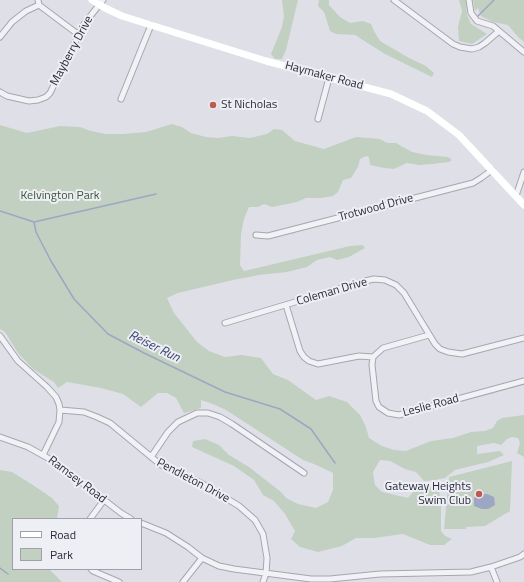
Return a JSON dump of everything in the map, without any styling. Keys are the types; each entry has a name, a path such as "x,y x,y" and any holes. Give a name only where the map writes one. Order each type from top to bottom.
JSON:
{"main road":[{"name":"Haymaker Road","path":"92,0 101,2 122,16 266,61 391,94 427,111 459,135 524,205"}],"street":[{"path":"394,0 453,44 460,47 472,49 479,47 499,31"},
{"path":"469,0 471,13 477,21 493,26 524,52"},
{"path":"0,37 12,22 38,2 79,35"},
{"name":"Mayberry Drive","path":"0,92 7,96 29,101 46,97 54,87 84,24 101,2"},
{"path":"121,99 151,25"},
{"path":"318,119 329,78"},
{"name":"Trotwood Drive","path":"256,235 268,236 473,183 492,170"},
{"path":"516,196 524,172"},
{"name":"Coleman Drive","path":"225,323 365,281 385,280 396,285 404,293 429,335 440,349 455,354 469,353 524,338"},
{"path":"286,305 300,351 309,361 318,364 359,356 373,357 383,348 429,335"},
{"path":"0,336 18,361 47,387 56,397 59,404 60,410 56,430 43,455"},
{"name":"Leslie Road","path":"373,357 372,365 376,402 379,407 392,415 399,415 524,381"},
{"name":"Pendleton Drive","path":"60,410 84,412 97,416 110,424 161,465 219,493 239,506 256,520 263,534 267,548 266,573 263,582"},
{"path":"151,457 168,432 178,422 197,414 208,413 220,417 232,424 304,473"},
{"name":"Ramsey Road","path":"0,437 18,443 43,455 74,476 130,518"},
{"path":"91,518 104,500"},
{"path":"142,523 166,533 202,558 219,566 311,579 330,580 380,574 471,572 491,567 520,557 524,554"},
{"path":"183,582 202,558"},
{"path":"491,567 497,582"},
{"path":"93,570 120,582"}],"green space":[{"path":"282,0 298,0 286,50 282,59 275,59 271,54 282,27 284,16"},
{"path":"319,0 329,0 329,5 340,17 350,23 363,21 371,24 380,41 426,66 434,73 432,77 385,54 355,35 336,34 330,31 324,12 318,6"},
{"path":"459,0 466,0 467,15 471,24 487,34 472,44 459,41 458,27 462,11"},
{"path":"473,0 524,0 524,42 508,25 493,22 481,16 478,8 475,11"},
{"name":"Kelvington Park","path":"172,124 182,127 191,133 206,137 218,138 232,136 250,138 267,134 274,129 282,130 295,141 324,149 356,137 380,139 387,143 396,143 412,152 448,157 452,160 449,162 419,165 407,163 394,169 370,165 369,157 366,156 360,159 358,167 351,178 343,180 338,192 333,196 306,198 297,202 272,207 264,204 258,207 249,207 244,219 241,234 240,265 244,271 350,246 363,245 365,248 349,257 337,260 330,257 317,260 307,267 287,272 233,280 178,293 167,298 174,313 197,342 209,351 225,357 241,355 261,358 273,374 288,380 316,400 329,396 347,402 360,415 366,427 369,438 382,446 394,450 406,451 431,441 453,438 471,432 485,431 493,428 497,421 502,418 524,415 524,457 517,453 520,443 518,438 512,437 507,439 501,445 494,443 477,446 477,454 500,451 504,455 488,462 455,470 445,478 424,481 416,472 405,469 390,461 380,460 373,472 375,485 382,492 408,498 412,493 420,488 431,486 439,489 441,505 441,531 445,536 452,539 444,545 430,545 403,534 374,538 356,538 342,546 318,552 300,547 291,539 295,531 285,514 274,501 263,495 254,480 234,466 192,447 193,441 205,439 219,445 229,455 249,467 281,492 286,498 298,504 316,508 328,502 333,490 333,473 303,460 226,410 201,400 201,408 184,413 176,398 167,393 158,393 141,407 123,394 101,388 67,382 58,388 54,382 33,369 18,353 5,332 0,329 0,125 27,133 60,126 80,127 106,134 123,134 146,132"},
{"name":"Gateway Heights Swim Club","path":"512,461 510,511 485,526 466,527 466,529 444,529 449,477"},
{"path":"0,470 12,472 52,498 59,506 57,518 12,518 12,570 50,570 62,582 0,582"}],"water":[{"path":"481,494 487,494 494,497 495,505 488,509 482,509 474,506 474,498"}],"waterway":[{"path":"478,16 494,0"},
{"path":"0,211 34,222 156,194"},
{"name":"Reiser Run","path":"34,222 36,232 51,261 74,299 108,334 225,392 280,409 311,429 335,463"},
{"path":"0,568 8,574"}],"place":[{"name":"St Nicholas","path":"213,105"},
{"name":"Gateway Heights Swim Club","path":"479,494"}]}
